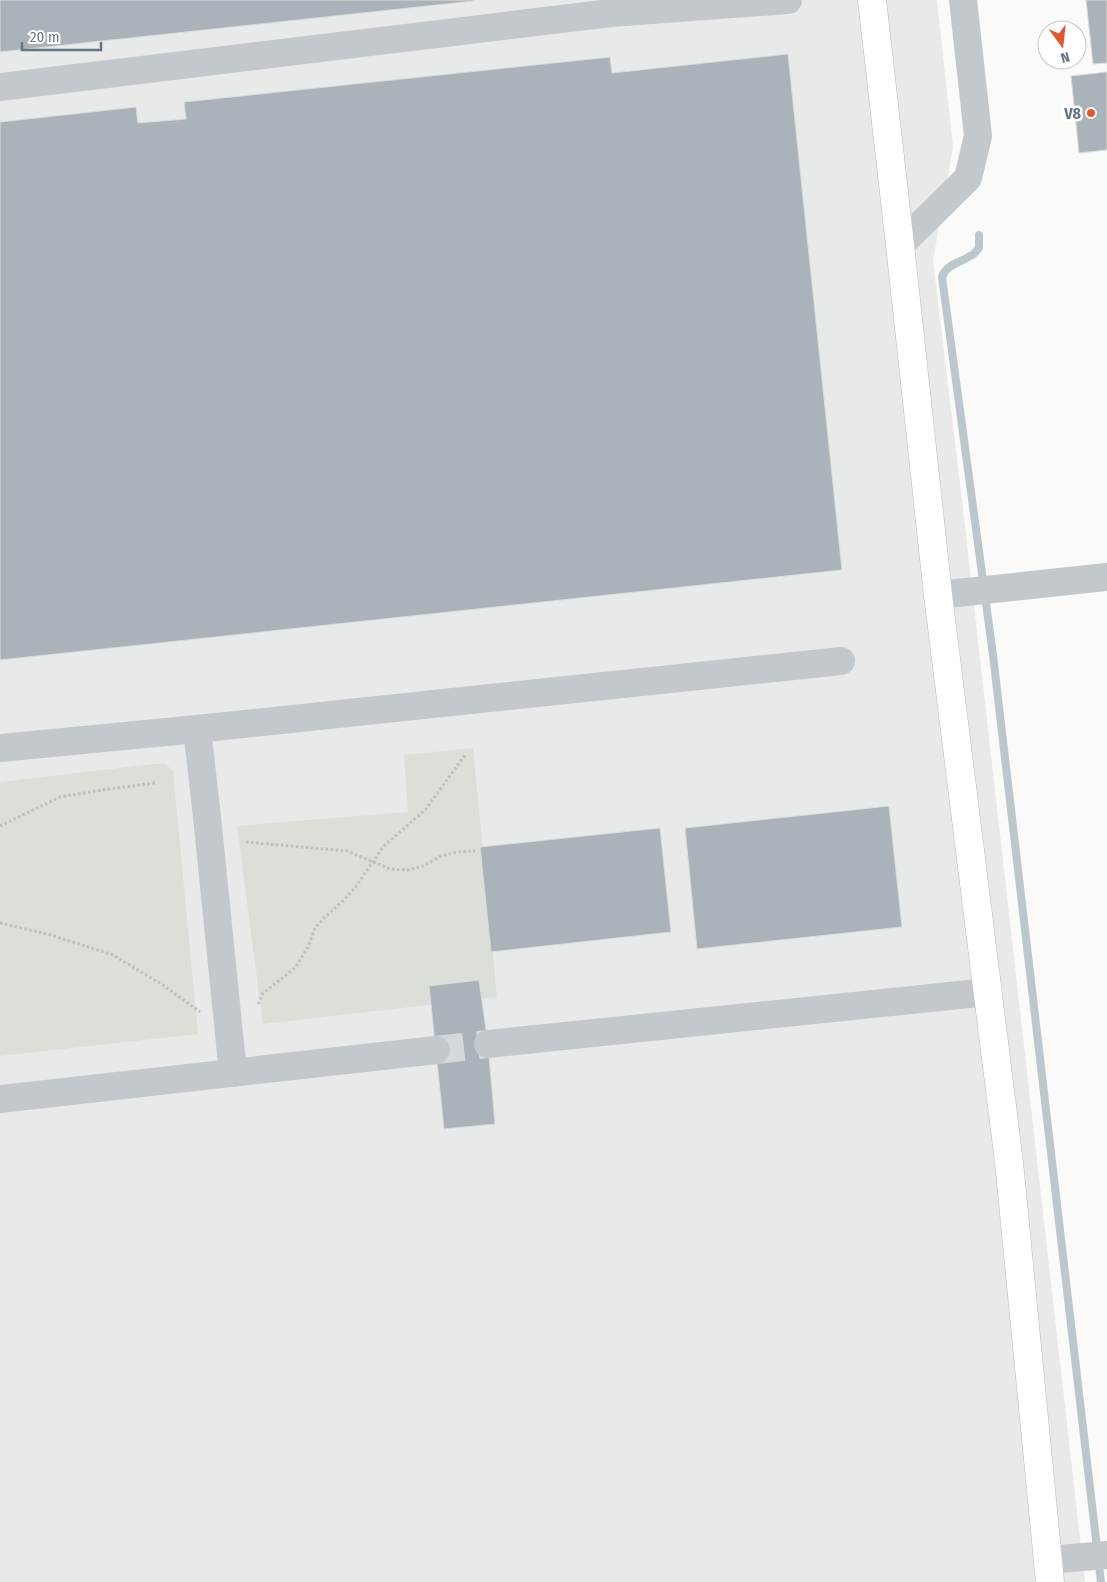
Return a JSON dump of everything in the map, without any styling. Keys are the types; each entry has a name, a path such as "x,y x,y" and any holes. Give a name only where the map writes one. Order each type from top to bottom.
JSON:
{"main road":[{"path":"872,0 938,595 1009,1162 1049,1571"}],"street":[{"path":"0,88 610,7 788,0"},
{"path":"900,245 968,178 978,136 963,0"},
{"path":"938,595 1107,577"},
{"path":"0,748 841,661"},
{"path":"197,729 233,1073"},
{"path":"488,1044 988,992"},
{"path":"0,1099 436,1050"},
{"path":"1049,1571 1107,1555"}],"path":[{"path":"258,1004 263,993 295,968 308,947 315,928 344,900 384,847 426,810 465,755"},
{"path":"0,826 60,797 155,783"},
{"path":"246,842 347,851 390,869 408,870 423,866 441,856 457,852 475,851"},
{"path":"0,923 51,934 113,955 163,985 200,1013"}],"shaded area":[{"path":"0,0 937,0 953,147 933,261 1085,1582 0,1582"},
{"path":"473,748 497,997 263,1024 237,826 408,812 404,755"},
{"path":"166,764 173,772 198,1034 0,1056 0,782"}],"building":[{"path":"0,0 474,0 474,1 0,52"},
{"name":"V8","path":"1086,0 1107,0 1107,63 1093,64"},
{"path":"788,54 842,570 0,660 0,122 136,107 138,123 186,119 184,102 610,57 612,73"},
{"name":"V8","path":"1107,72 1107,150 1079,153 1071,76"},
{"path":"889,806 902,927 697,949 685,828"},
{"path":"660,828 671,932 491,952 480,847"},
{"path":"479,980 488,1044 495,1124 444,1129 429,986"}],"waterway":[{"path":"979,235 979,248 975,253 950,266 942,277 993,655 1101,1582"}],"tunnel":[{"path":"436,1050 488,1044"}],"place":[{"name":"V8","path":"1091,113"}]}
